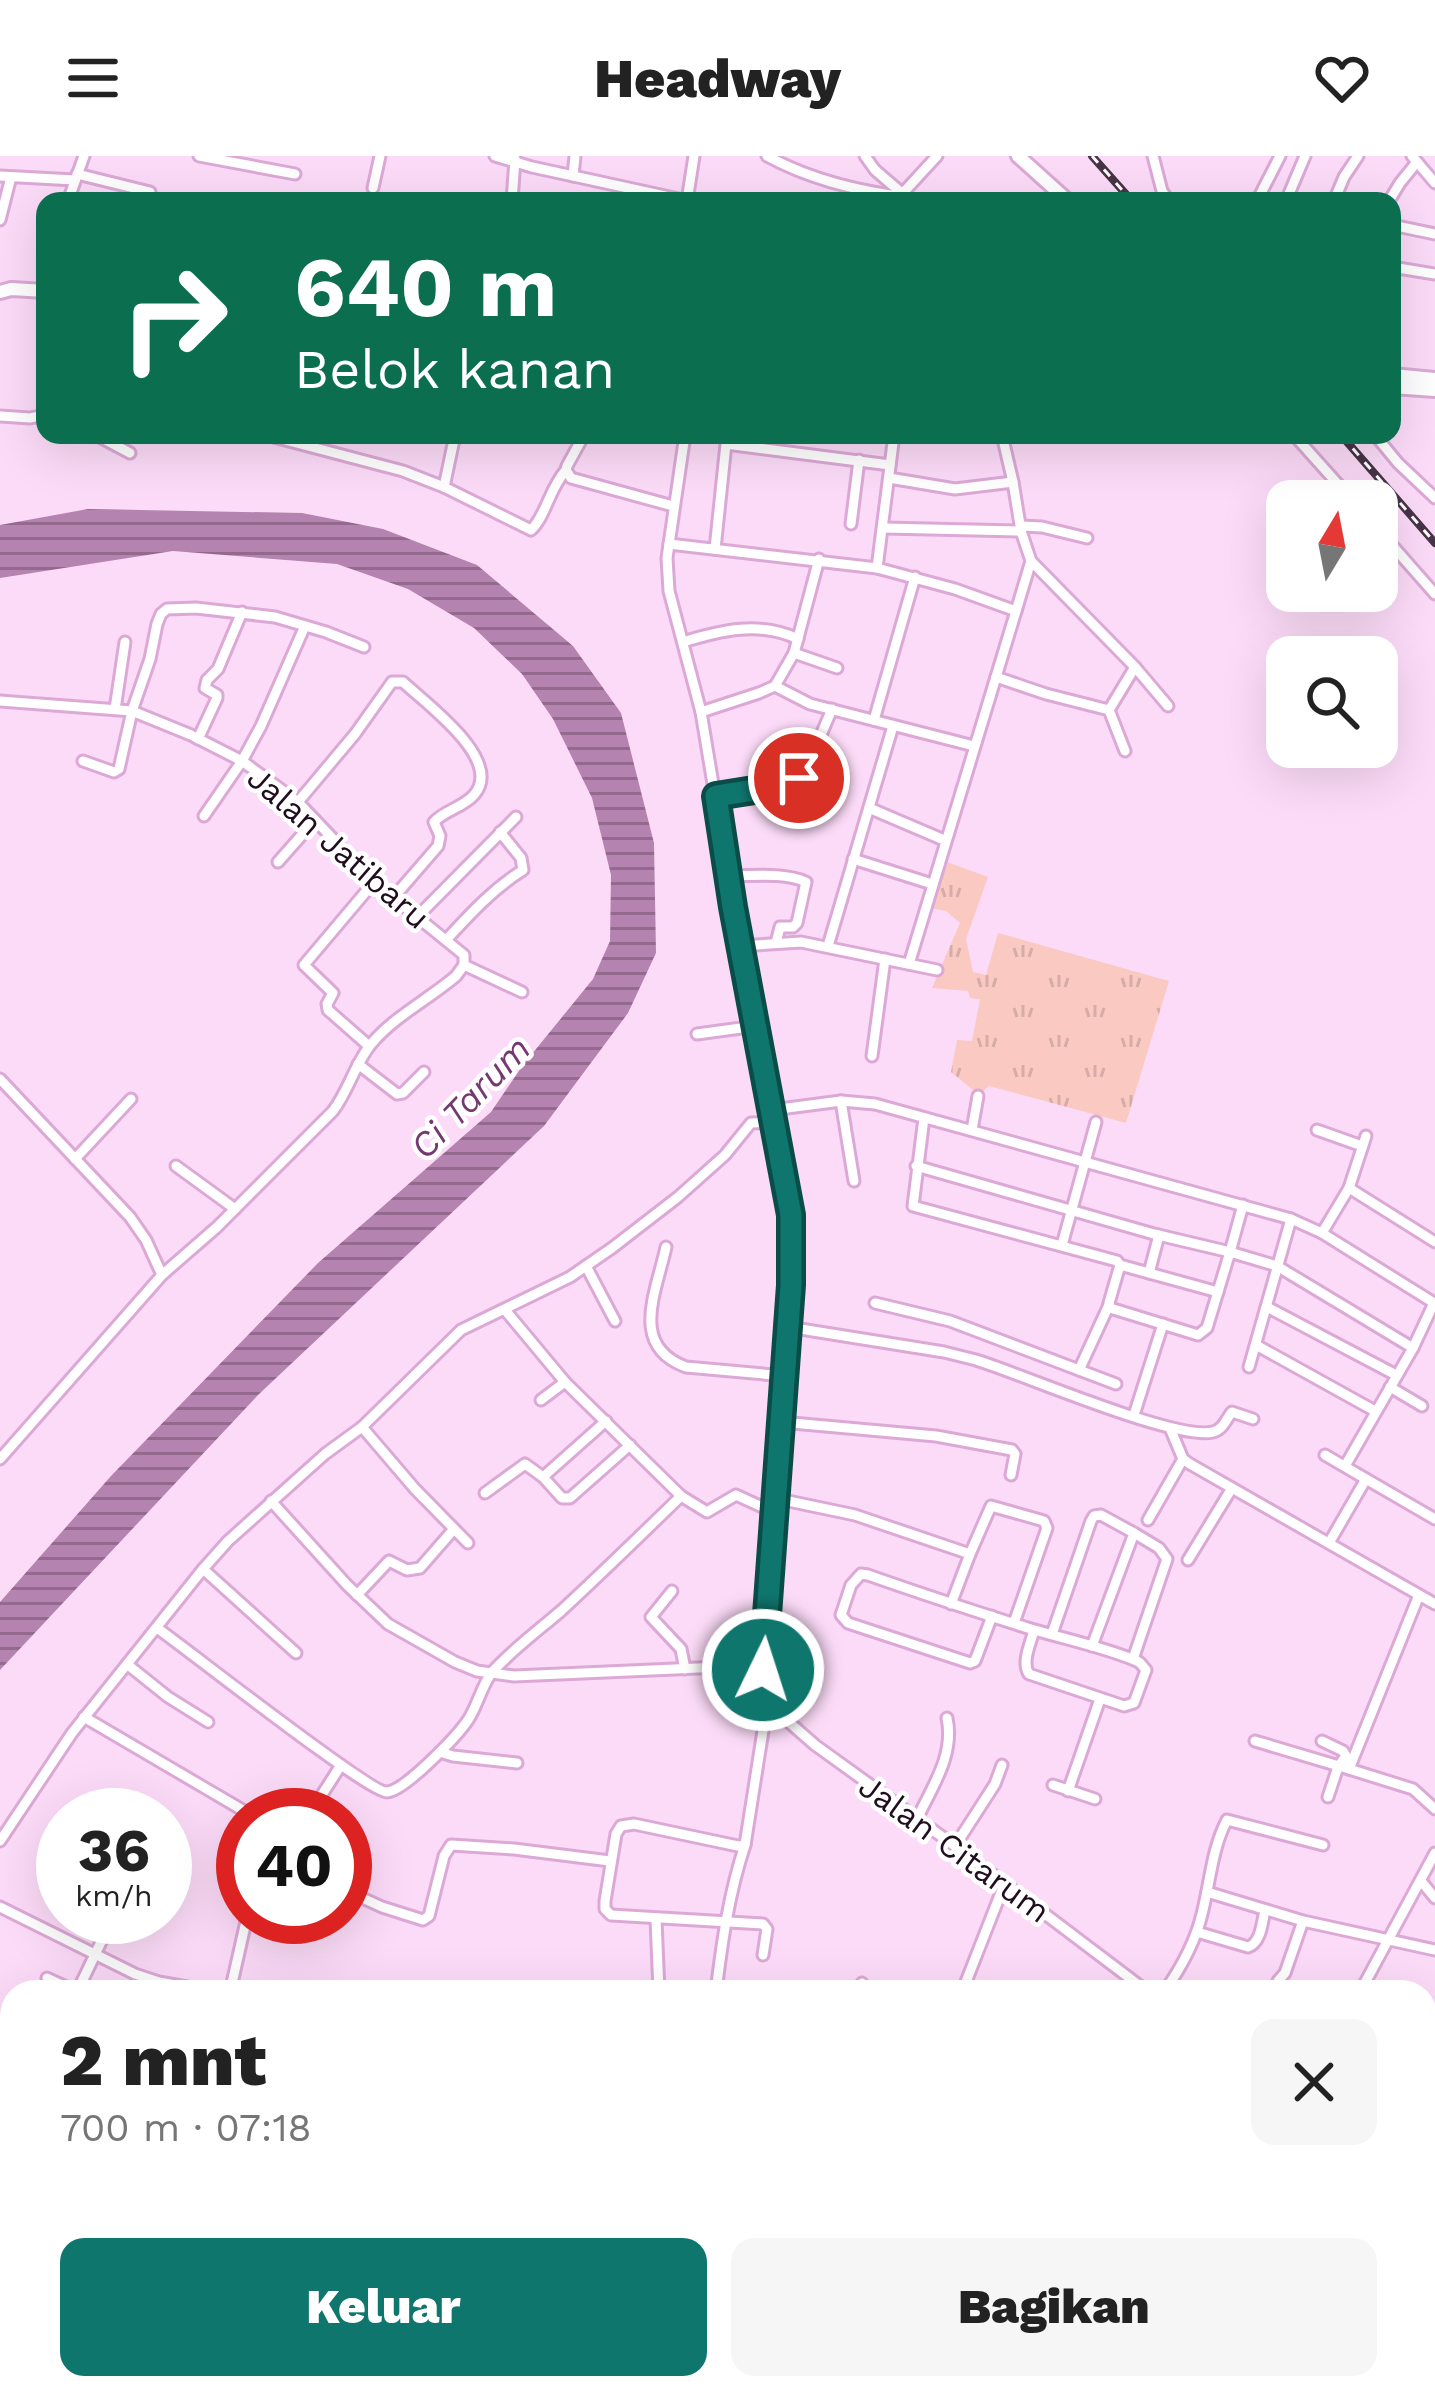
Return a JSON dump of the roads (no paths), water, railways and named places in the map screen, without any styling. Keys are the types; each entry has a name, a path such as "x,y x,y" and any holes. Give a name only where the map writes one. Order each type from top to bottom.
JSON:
{"main road":[{"path":"1018,156 1058,192"},
{"path":"1,292 36,293"},
{"path":"1401,376 1435,379"},
{"path":"1401,388 1435,390"}],"street":[{"path":"71,192 84,156"},
{"path":"199,156 291,173 290,156"},
{"path":"373,188 380,156"},
{"path":"495,156 646,192"},
{"path":"573,176 575,156"},
{"path":"688,192 694,156"},
{"path":"766,156 870,192"},
{"path":"865,156 900,192"},
{"path":"910,192 937,156"},
{"path":"1153,156 1163,192"},
{"path":"1262,192 1280,156"},
{"path":"1290,192 1305,156"},
{"path":"1338,192 1354,157"},
{"path":"1394,192 1414,159 1435,183"},
{"path":"513,192 515,160"},
{"path":"0,220 5,177 76,177 150,192"},
{"path":"1401,227 1435,233"},
{"path":"1401,268 1435,274"},
{"path":"0,416 36,417"},
{"path":"113,444 130,453"},
{"path":"320,444 444,487 532,530 579,444"},
{"path":"444,487 453,444"},
{"path":"683,444 668,544 669,591 701,712 791,1215 785,1376 763,1670 768,1699 745,1845 724,1922 717,1980"},
{"path":"715,549 726,444"},
{"path":"758,444 890,465"},
{"path":"877,568 893,444"},
{"path":"1003,444 1031,561 1168,706"},
{"path":"1302,444 1334,480"},
{"path":"1382,444 1435,498"},
{"path":"851,524 859,460"},
{"path":"566,470 571,478 673,506"},
{"path":"889,478 955,489 1013,482"},
{"path":"884,528 1042,527 1087,538"},
{"path":"668,544 877,568 1016,611"},
{"path":"1398,552 1435,594"},
{"path":"701,712 775,686 799,639 819,560"},
{"path":"909,964 1031,561"},
{"path":"874,720 915,577"},
{"path":"83,761 117,772 161,614 174,608 242,612 305,626 364,647"},
{"path":"198,739 217,698 205,685 218,669 242,612"},
{"path":"204,816 261,726 305,626"},
{"path":"683,642 747,627 799,639"},
{"path":"115,709 125,642"},
{"path":"794,653 837,668"},
{"path":"1109,710 1135,667"},
{"path":"996,676 1109,710"},
{"path":"298,802 356,734 392,682 403,682 456,731 475,754 482,778 479,789 462,805 438,816 434,822 439,846 394,898"},
{"path":"775,686 811,704 974,746"},
{"name":"Jalan Jatibaru","path":"0,701 132,711 242,761 298,802 374,882 464,955 464,964"},
{"path":"716,796 767,788 804,775 832,709"},
{"path":"1109,710 1126,751"},
{"path":"828,946 893,725"},
{"path":"869,808 944,840"},
{"path":"417,917 516,817"},
{"path":"278,862 315,820"},
{"path":"447,939 503,882 523,870 521,858 500,832"},
{"path":"853,859 932,884"},
{"path":"728,876 778,875 806,882 797,923 780,927 776,943"},
{"path":"369,1046 328,1010 333,993 304,965 374,882"},
{"path":"740,946 801,942 937,970"},
{"path":"872,1056 885,959"},
{"path":"0,1459 162,1275 333,1111 369,1046 385,1030 456,976 464,964 523,992"},
{"path":"697,1034 757,1026"},
{"path":"358,1064 397,1094 424,1072"},
{"path":"0,1079 130,1217 162,1275"},
{"path":"972,1130 978,1096"},
{"path":"75,1159 131,1100"},
{"path":"0,1840 84,1717 203,1569 271,1501 362,1427 461,1330 586,1266 678,1197 751,1124 773,1116 859,1100 1243,1205 1322,1233 1434,1302 1345,1466"},
{"path":"841,1101 854,1181"},
{"path":"912,1221 924,1118"},
{"path":"1062,1245 1096,1122"},
{"path":"1317,1130 1364,1141 1349,1188 1322,1233"},
{"path":"176,1166 235,1209"},
{"path":"916,1166 1277,1266 1412,1348"},
{"path":"1349,1188 1435,1242"},
{"path":"1109,1306 1203,1334 1243,1205"},
{"path":"913,1206 1218,1292"},
{"path":"1249,1366 1291,1219"},
{"path":"1149,1273 1159,1235"},
{"path":"666,1247 650,1323 656,1348 686,1367 785,1376"},
{"path":"1079,1370 1109,1306 1120,1264"},
{"path":"586,1266 615,1321"},
{"path":"874,1303 950,1321 1116,1384"},
{"path":"1267,1307 1396,1376"},
{"path":"505,1310 565,1382 681,1496 707,1512 736,1495 773,1512"},
{"path":"1133,1415 1162,1324"},
{"path":"788,1327 976,1360 1170,1428 1211,1432 1222,1427 1232,1412 1253,1419"},
{"path":"1256,1345 1375,1411"},
{"path":"541,1400 565,1382"},
{"path":"1390,1387 1422,1406"},
{"path":"543,1477 606,1421"},
{"path":"781,1422 936,1436 1012,1450 1010,1475"},
{"path":"362,1427 468,1543"},
{"path":"1170,1428 1183,1459 1435,1604"},
{"path":"485,1493 524,1463 562,1498 570,1498 630,1444"},
{"path":"1325,1455 1435,1519"},
{"path":"1148,1520 1183,1459"},
{"path":"1329,1543 1366,1479"},
{"path":"1188,1560 1232,1488"},
{"path":"157,1628 341,1765 378,1790 395,1790 465,1724 490,1674 681,1496"},
{"path":"775,1498 856,1515 970,1555"},
{"path":"271,1501 388,1624 455,1662 514,1676 763,1670"},
{"path":"951,1604 991,1506 1044,1521 1044,1538 1014,1623"},
{"path":"1052,1634 1094,1516 1101,1515 1159,1548 1167,1559 1133,1659"},
{"path":"357,1595 388,1561 407,1570 420,1568 454,1529"},
{"path":"1092,1646 1134,1534"},
{"path":"203,1569 296,1653"},
{"path":"992,1616 975,1660 966,1664 848,1623 841,1615 851,1585 861,1574 1133,1659 1146,1670 1134,1703 1124,1706 1028,1674 1026,1660 1034,1630"},
{"path":"672,1591 651,1617 681,1649 685,1669"},
{"path":"1328,1797 1419,1595"},
{"path":"128,1665 208,1722"},
{"name":"Jalan Citarum","path":"768,1699 815,1745 1132,1980"},
{"path":"1068,1791 1100,1699"},
{"path":"84,1717 216,1794"},
{"path":"917,1820 946,1759 947,1718"},
{"path":"1255,1741 1413,1789 1435,1809"},
{"path":"1322,1741 1345,1753 1344,1768"},
{"path":"440,1752 517,1763"},
{"path":"326,1788 341,1765"},
{"path":"955,1846 1002,1765"},
{"path":"1053,1785 1095,1799"},
{"path":"1173,1980 1197,1932 1227,1820 1323,1845"},
{"path":"745,1845 634,1824 621,1826 610,1861 605,1909 611,1915 763,1924 767,1929 764,1955"},
{"path":"372,1902 423,1920 429,1916 451,1845 610,1861"},
{"path":"1366,1980 1435,1853"},
{"path":"1421,1881 1435,1898"},
{"path":"967,1980 1004,1885"},
{"path":"1207,1892 1303,1921 1435,1950"},
{"path":"0,1907 153,1980"},
{"path":"1197,1932 1253,1946 1265,1910"},
{"path":"656,1919 659,1980"},
{"path":"1279,1980 1303,1921"},
{"path":"83,1980 100,1944"},
{"path":"232,1980 238,1944"},
{"path":"47,1978 51,1980"}],"railway":[{"path":"1092,156 1124,192"},
{"path":"1349,444 1435,543"}],"water label":[{"name":"Ci Tarum","path":"470,1097"}]}
